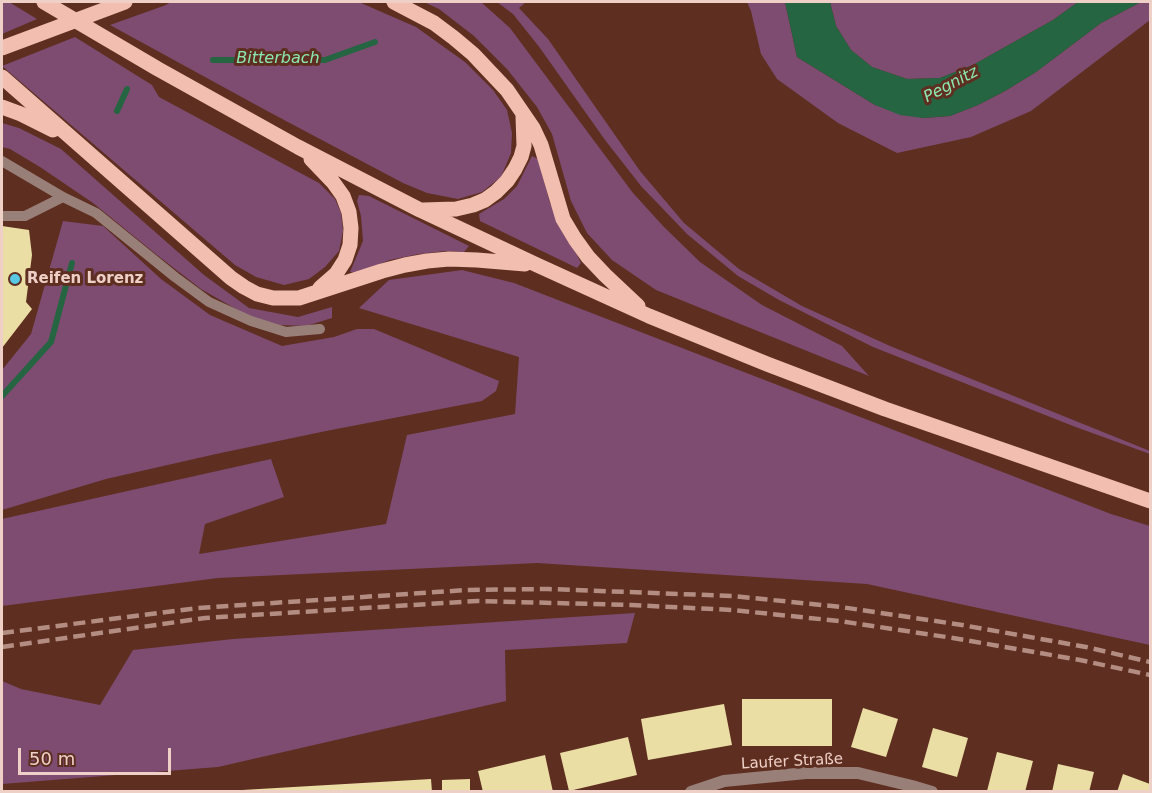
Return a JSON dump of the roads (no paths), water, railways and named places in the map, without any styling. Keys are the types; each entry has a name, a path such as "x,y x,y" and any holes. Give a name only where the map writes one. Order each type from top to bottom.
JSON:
{"main road":[{"path":"44,2 298,147 420,210 650,316 766,364 885,409 1150,501"},
{"path":"2,48 124,2"},
{"path":"394,2 434,23 473,54 507,90 522,110 541,145 564,219 575,238 588,257 605,275 650,316"},
{"path":"2,77 231,278 257,294 273,298 299,298 382,271 427,261 477,260 537,265"},
{"path":"2,107 42,124 77,144"},
{"path":"420,210 456,209 479,202 496,192 515,169 521,157 525,135 522,110"},
{"path":"298,147 328,176 343,196 349,212 351,228 350,244 345,260 336,274 310,295"}],"street":[{"name":"Laufer Straße","path":"691,792 806,773 858,773 932,792"}],"lane":[{"path":"2,161 63,197 96,213 209,302 251,321 286,332 320,329"},
{"path":"2,216 25,216 63,197"}],"water":[{"name":"Pegnitz","path":"785,2 830,2 836,26 851,50 872,67 907,79 940,78 973,65 1053,20 1078,2 1141,2 1101,23 1036,72 1005,91 950,116 923,118 900,115 875,105 797,57"}],"waterway":[{"name":"Bitterbach","path":"213,60 325,60 375,42"},
{"name":"Bitterbach","path":"117,111 127,89"},
{"name":"Bitterbach","path":"2,396 51,342 72,263"}],"railway":[{"path":"2,633 198,608 467,590 548,589 733,596 841,607 1086,647 1150,662"},
{"path":"2,647 205,618 477,601 732,610 839,621 1080,660 1150,675"}],"place":[{"name":"Reifen Lorenz","path":"15,279"}]}
